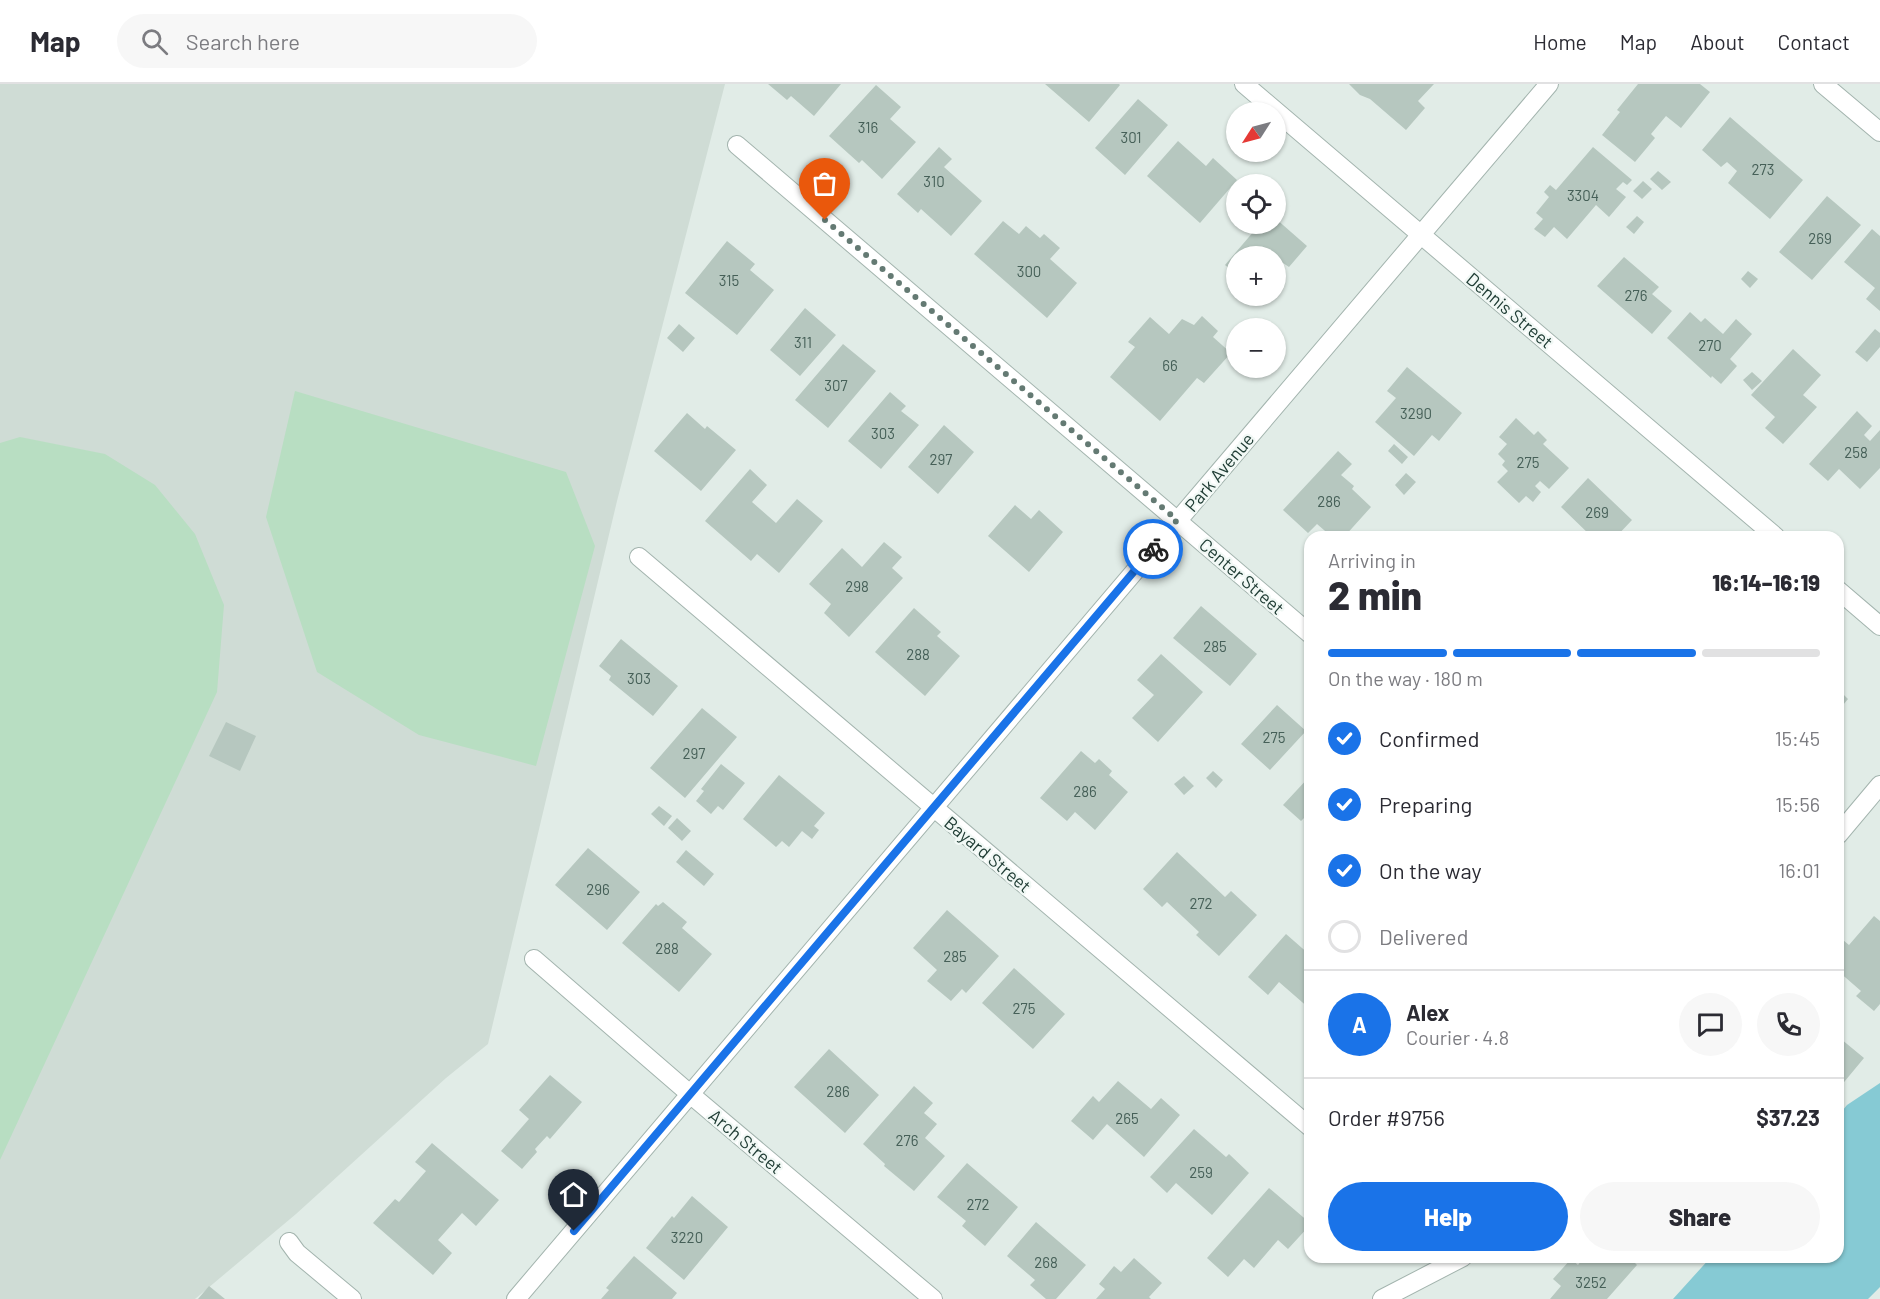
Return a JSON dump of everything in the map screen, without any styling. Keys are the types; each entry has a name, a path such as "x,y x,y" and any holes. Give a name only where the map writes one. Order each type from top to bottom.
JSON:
{"street":[{"name":"Dennis Street","path":"1244,84 1769,531"},
{"name":"Park Avenue","path":"516,1299 1549,84"},
{"path":"1823,84 1880,132"},
{"name":"Center Street","path":"737,145 1304,629"},
{"name":"Bayard Street","path":"639,557 1304,1122"},
{"path":"1844,595 1880,626"},
{"path":"1844,828 1880,785"},
{"name":"Arch Street","path":"534,959 933,1299"},
{"path":"290,1242 297,1253 352,1299"},
{"path":"1382,1299 1451,1263"}],"shaded area":[{"path":"0,84 725,84 617,501 488,1044 446,1078 296,1214 195,1299 0,1299"}],"green space":[{"path":"295,391 566,472 595,546 536,766 419,735 317,672 266,517"},
{"path":"20,437 105,454 155,485 195,534 224,605 217,692 0,1160 0,443"}],"water":[{"path":"1880,1083 1880,1287 1868,1299 1673,1299 1706,1263 1844,1263 1844,1109"}],"building":[{"path":"768,84 841,84 814,116 791,96 787,100"},
{"path":"1045,84 1119,84 1120,85 1089,122"},
{"path":"1349,84 1434,84 1418,101 1425,108 1406,130"},
{"path":"1638,84 1700,84 1710,92 1681,128 1666,116 1651,134 1655,138 1635,162 1602,135 1620,112 1617,110"},
{"path":"876,85 901,107 890,119 916,142 882,179 862,160 859,163 829,136"},
{"path":"1138,99 1168,125 1125,175 1095,148"},
{"path":"1730,117 1803,180 1770,219 1728,183 1737,171 1727,162 1721,167 1702,150"},
{"path":"1178,141 1206,166 1213,158 1230,174 1226,174 1226,193 1200,223 1147,176"},
{"path":"939,147 952,159 944,167 982,201 951,236 921,209 918,213 897,194"},
{"path":"1593,147 1632,180 1627,185 1623,182 1616,189 1626,197 1609,217 1596,205 1567,239 1554,227 1545,237 1534,229 1543,219 1536,213 1549,197 1544,192 1550,185 1556,190"},
{"path":"1658,171 1671,182 1662,190 1650,179"},
{"path":"1643,181 1652,189 1642,199 1633,191"},
{"path":"1827,196 1861,225 1812,280 1779,252"},
{"path":"1637,216 1644,222 1634,234 1626,227"},
{"path":"1003,221 1019,234 1026,226 1040,238 1044,234 1060,248 1050,259 1077,283 1047,318 974,254"},
{"path":"1286,228 1307,246 1289,267 1286,265 1286,246 1241,246 1251,234 1286,234"},
{"path":"1872,229 1880,236 1880,311 1866,299 1875,288 1844,262"},
{"path":"727,241 755,264 750,270 774,290 737,335 685,293"},
{"path":"1624,257 1659,287 1652,294 1672,311 1652,334 1597,286"},
{"path":"1748,271 1758,279 1750,288 1741,279"},
{"path":"805,308 836,335 800,376 770,350"},
{"path":"1690,312 1701,322 1705,318 1723,334 1736,319 1752,334 1730,359 1737,366 1721,384 1712,376 1711,378 1667,338"},
{"path":"1202,316 1218,331 1213,337 1226,349 1226,359 1204,383 1197,378 1160,421 1110,377 1135,347 1128,342 1150,317 1169,334 1182,319 1194,325"},
{"path":"679,324 695,338 683,352 667,338"},
{"path":"1875,329 1880,333 1880,347 1867,362 1855,352"},
{"path":"843,344 876,371 828,428 795,400"},
{"path":"1793,349 1821,375 1803,395 1817,407 1783,444 1765,428 1775,417 1751,395"},
{"path":"1407,367 1462,413 1439,441 1432,435 1414,456 1375,422 1396,398 1387,391"},
{"path":"1752,372 1762,381 1752,390 1743,380"},
{"path":"890,392 906,406 901,411 919,425 881,469 848,441"},
{"path":"1857,411 1872,426 1864,435 1870,441 1880,430 1880,468 1860,489 1839,469 1828,481 1809,464"},
{"path":"687,413 705,429 707,426 736,450 701,491 654,451"},
{"path":"1516,418 1534,435 1538,431 1547,440 1543,444 1569,468 1549,489 1540,481 1535,486 1541,492 1533,502 1526,496 1519,503 1497,482 1508,471 1502,465 1505,461 1498,454 1507,444 1499,437"},
{"path":"944,425 974,452 938,494 908,467"},
{"path":"1394,444 1408,457 1402,464 1388,451"},
{"path":"1338,451 1352,464 1341,475 1354,486 1352,489 1371,507 1349,531 1325,531 1317,524 1310,531 1306,531 1283,510"},
{"path":"750,469 767,485 752,502 776,523 797,499 823,521 779,573 757,554 751,561 705,521"},
{"path":"1406,473 1416,482 1404,495 1395,485"},
{"path":"1588,478 1632,520 1622,531 1586,531 1561,507"},
{"path":"1015,505 1031,519 1039,510 1063,532 1029,572 988,536"},
{"path":"884,542 902,557 892,568 903,578 849,637 824,613 831,604 809,584 842,548 862,567"},
{"path":"1201,606 1257,654 1230,686 1173,638"},
{"path":"914,608 941,632 937,636 960,656 925,696 875,652"},
{"path":"621,639 678,686 653,716 609,680 611,676 599,666"},
{"path":"1161,654 1203,692 1158,742 1132,718 1154,695 1137,680"},
{"path":"1277,705 1304,729 1304,733 1270,770 1241,744"},
{"path":"702,708 737,737 685,798 650,768"},
{"path":"226,722 256,736 240,771 209,756"},
{"path":"1081,751 1095,763 1099,759 1112,771 1109,775 1128,792 1095,830 1075,812 1067,821 1040,798"},
{"path":"721,764 745,783 723,810 718,806 711,814 696,801 704,791 701,789"},
{"path":"1213,771 1223,780 1216,788 1206,778"},
{"path":"779,775 825,813 814,826 819,830 812,839 802,831 789,847 782,841 776,847 743,819"},
{"path":"1184,776 1194,786 1184,795 1174,784"},
{"path":"1304,782 1304,818 1301,821 1283,805"},
{"path":"659,806 672,816 664,826 651,814"},
{"path":"677,818 691,831 682,841 668,828"},
{"path":"588,848 640,892 607,930 555,885"},
{"path":"686,850 714,874 704,886 676,862"},
{"path":"1177,852 1225,897 1231,891 1257,915 1219,956 1196,935 1199,932 1167,902 1162,907 1143,889"},
{"path":"663,902 687,922 682,928 712,954 679,992 622,943 656,904 658,906"},
{"path":"947,910 999,956 966,993 962,989 951,1001 927,981 937,970 913,948"},
{"path":"1874,916 1880,921 1880,1004 1874,1011 1856,996 1861,991 1844,976 1844,941 1849,945"},
{"path":"1286,934 1304,950 1304,1004 1279,982 1268,995 1248,977"},
{"path":"1014,968 1065,1014 1033,1049 982,1003"},
{"path":"1844,1041 1864,1058 1844,1082"},
{"path":"829,1049 879,1095 845,1133 794,1087"},
{"path":"550,1075 582,1102 550,1139 547,1136 535,1149 537,1152 522,1169 501,1151 529,1119 519,1110"},
{"path":"1118,1081 1151,1109 1161,1098 1180,1115 1144,1157 1107,1124 1093,1140 1071,1121 1093,1096 1099,1102"},
{"path":"914,1086 933,1103 924,1113 937,1124 925,1138 945,1156 914,1191 884,1166 885,1164 863,1144"},
{"path":"1194,1129 1226,1157 1229,1154 1249,1173 1212,1215 1176,1183 1167,1193 1150,1177"},
{"path":"432,1143 499,1200 476,1226 462,1213 438,1240 452,1253 433,1275 373,1223 395,1199 399,1202 426,1171 415,1162"},
{"path":"967,1163 1018,1207 985,1246 962,1226 966,1221 937,1197"},
{"path":"1269,1188 1304,1218 1304,1232 1288,1249 1278,1240 1254,1268 1244,1259 1228,1277 1207,1258"},
{"path":"692,1196 728,1227 684,1280 646,1248"},
{"path":"1036,1222 1086,1265 1056,1299 1046,1299 1030,1285 1035,1280 1007,1256"},
{"path":"634,1256 677,1293 672,1299 601,1299 609,1290 606,1288"},
{"path":"1134,1258 1162,1283 1149,1297 1151,1299 1096,1299 1105,1289 1099,1284 1114,1266 1121,1272"},
{"path":"1567,1263 1578,1265 1580,1263 1635,1263 1637,1265 1607,1299 1550,1299 1561,1286 1553,1279"},
{"path":"209,1286 225,1299 198,1299"}],"way so far":[{"path":"825,220 1177,520 1153,549"}],"route":[{"path":"574,1231 1153,549"}]}
